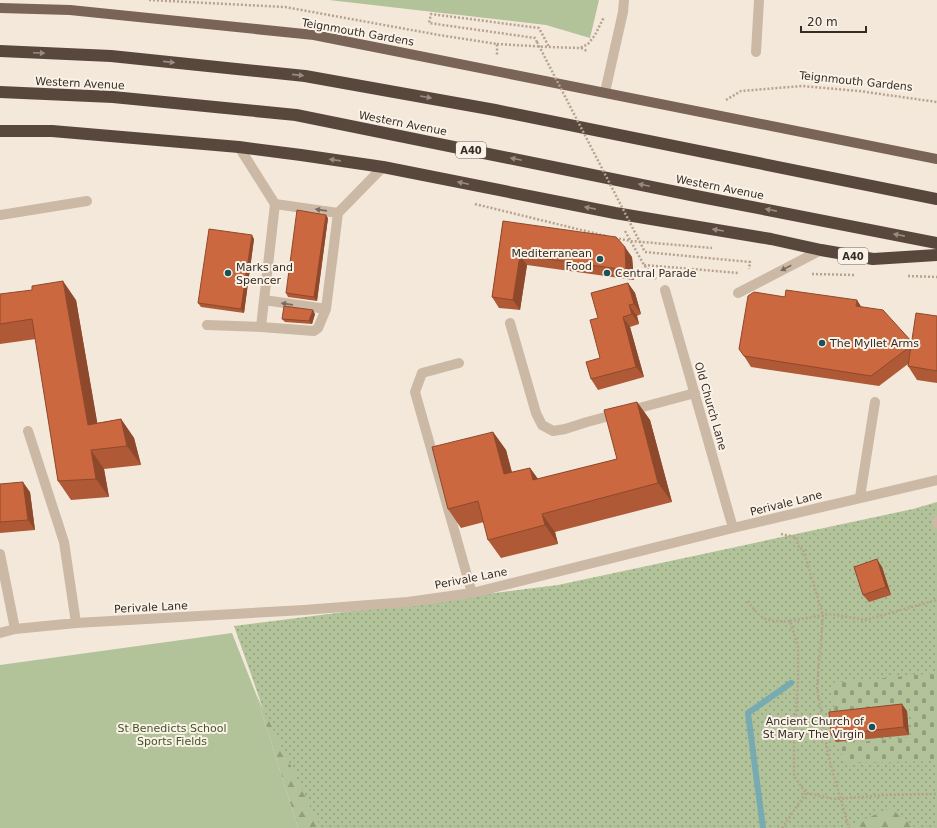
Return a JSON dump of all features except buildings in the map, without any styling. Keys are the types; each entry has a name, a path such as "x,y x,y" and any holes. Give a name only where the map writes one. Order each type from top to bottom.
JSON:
{"highway":[{"path":"0,51 111,56 305,76 495,110 937,199"},
{"name":"Western Avenue","path":"0,92 113,97 296,115 937,243"},
{"name":"A40","path":"0,131 52,131 238,147 383,167 615,213 771,239 873,259 937,255"}],"main road":[{"name":"Teignmouth Gardens","path":"0,8 70,10 314,35 937,159"}],"street":[{"path":"605,92 623,12 624,0"},
{"path":"756,52 759,0"},
{"path":"238,147 275,204 261,327"},
{"path":"206,325 314,331 318,328 326,309 338,212 383,167"},
{"path":"0,215 87,201"},
{"path":"275,204 338,212"},
{"path":"738,293 821,250"},
{"name":"Old Church Lane","path":"665,290 733,528"},
{"path":"264,300 326,309"},
{"path":"510,323 536,414 542,425 553,431 695,393"},
{"path":"459,363 422,373 415,392 472,592"},
{"path":"860,497 876,402"},
{"path":"28,431 64,542 76,623"},
{"name":"Perivale Lane","path":"0,633 76,623 304,610 408,602 472,592 860,497 937,480"},
{"path":"0,554 14,630"}],"path":[{"path":"149,0 285,7 497,44 549,48 580,48 587,51"},
{"path":"580,48 588,44 595,35 604,19 605,12"},
{"path":"549,48 539,28 431,14 429,23 535,38 644,252 750,262 748,274"},
{"name":"Teignmouth Gardens","path":"706,112 741,91 802,86 859,91 937,102"},
{"path":"471,203 631,241 715,248"},
{"path":"615,213 644,265 741,274"},
{"path":"775,533 796,536 799,548 803,549 823,615 817,688 829,759 849,828"},
{"path":"748,602 756,614 772,622 805,619 829,614 864,620 937,600"},
{"path":"790,621 798,646 794,776 806,793 834,799 886,795 937,794"},
{"path":"782,828 806,793"}],"green space":[{"path":"329,0 599,0 590,38 546,25"},
{"path":"937,502 937,828 305,828 234,626 558,585 913,509"},
{"name":"St Benedicts School Sports Fields","path":"232,633 256,694 298,828 0,828 0,665"},
{"path":"937,673 937,761 845,763 838,744 913,737 910,709 835,716 832,683"},
{"path":"256,694 321,828 298,828"},
{"path":"890,808 916,828 845,828"}],"waterway":[{"path":"763,828 748,713 791,683"}],"place":[{"name":"Mediterranean Food","path":"600,259"},
{"name":"Marks and Spencer","path":"228,273"},
{"name":"Central Parade","path":"607,273"},
{"name":"The Myllet Arms","path":"822,343"},
{"name":"Ancient Church of St Mary The Virgin","path":"872,727"}]}
